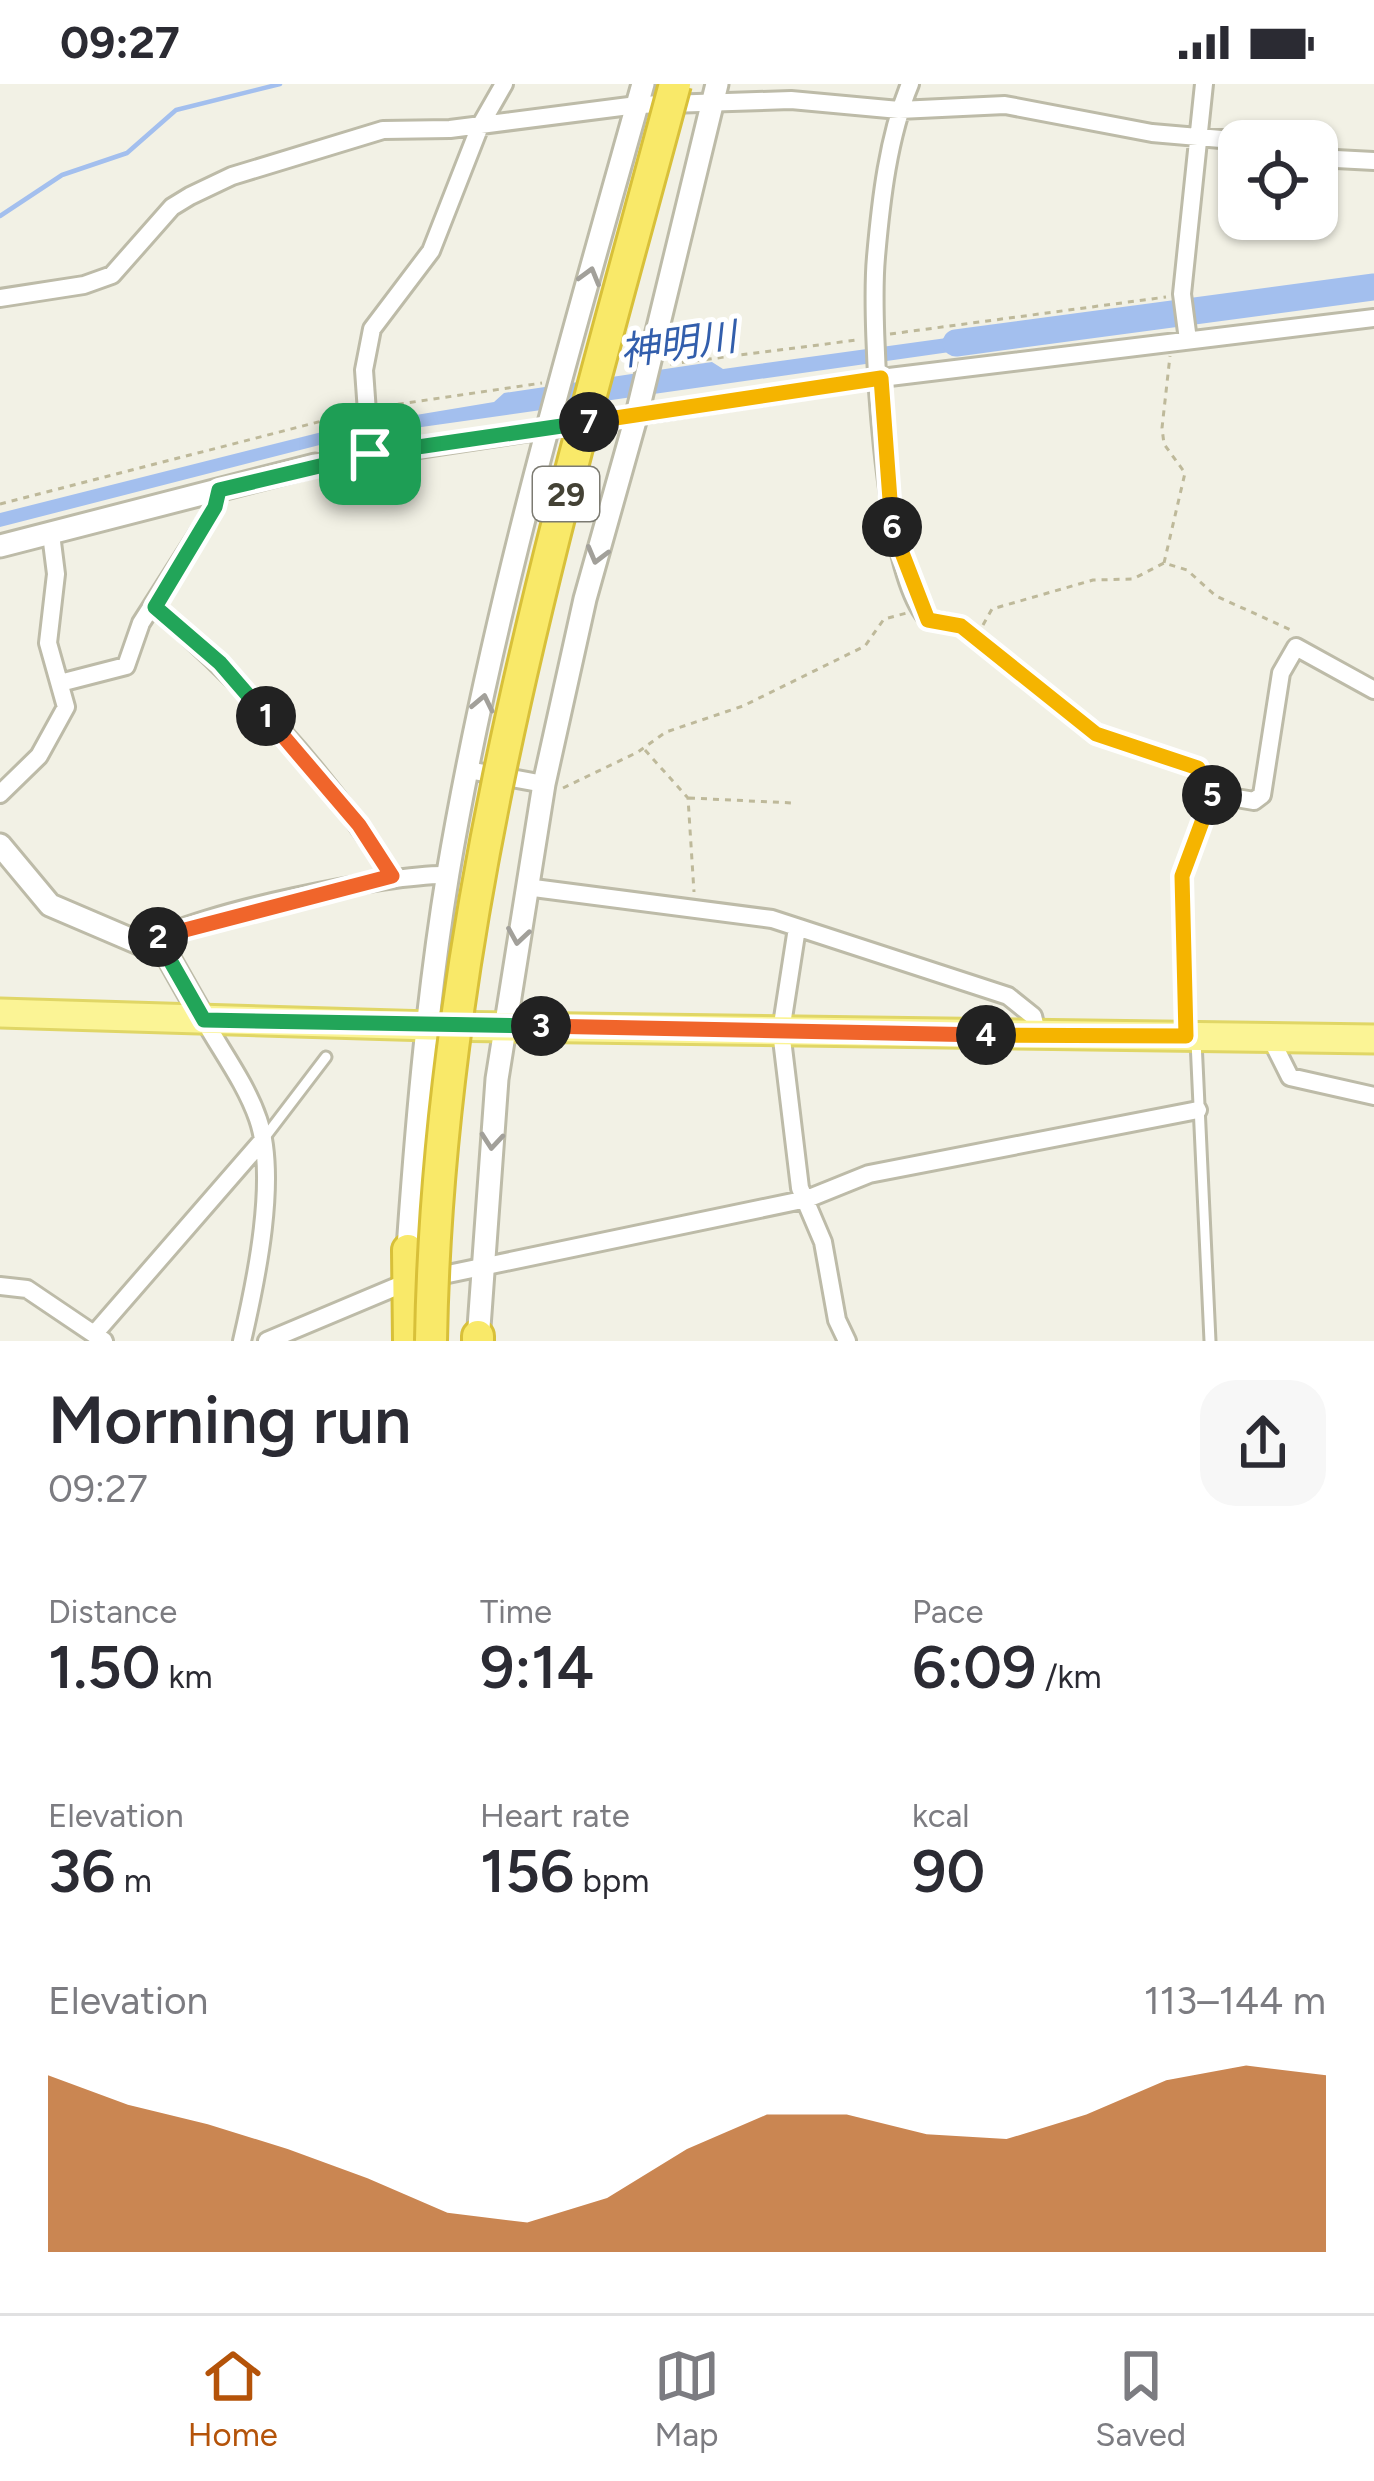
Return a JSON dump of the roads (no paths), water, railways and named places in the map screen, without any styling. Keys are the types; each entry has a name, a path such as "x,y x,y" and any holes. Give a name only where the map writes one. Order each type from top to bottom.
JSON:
{"highway":[{"name":"29","path":"431,1341 441,1138 472,908 530,628 675,84"},
{"name":"29","path":"471,1340 472,908"},
{"path":"405,1341 408,1250"}],"main road":[{"path":"0,1012 430,1026 1374,1039"}],"street":[{"path":"370,450 364,370 372,328 431,251 480,126 504,84"},
{"path":"910,84 899,110 876,254 876,341 893,533 920,610 928,620 961,626 1072,719 1128,748 1198,768 1213,794"},
{"path":"1182,337 1204,84"},
{"path":"0,298 112,275 172,207 232,176 382,130 480,126 640,95 715,92 899,110 1005,105 1093,124 1218,138"},
{"path":"471,1340 507,1025 544,784 585,599 639,408 715,92"},
{"path":"408,1250 448,875 468,770 550,423 640,95"},
{"path":"1338,159 1374,161"},
{"path":"0,546 370,450 881,375 1374,317"},
{"path":"60,683 125,666 141,623 215,507 219,490"},
{"path":"0,794 39,756 66,707 49,643 56,574 51,533"},
{"path":"155,607 220,663 359,825 392,876"},
{"path":"1213,794 1254,801 1262,795 1281,673 1296,647 1374,690"},
{"path":"468,770 544,784"},
{"path":"1191,1036 1182,876 1213,794"},
{"path":"0,844 50,905 167,955 253,1107 262,1141 256,1280 242,1341"},
{"path":"148,943 236,914 392,876 448,875"},
{"path":"526,887 797,928 1008,996 1033,1016 1038,1036"},
{"path":"797,928 781,1031 800,1187 847,1341"},
{"path":"1270,1037 1290,1077 1374,1096"},
{"path":"267,1341 407,1283 807,1199 869,1174 1198,1110"},
{"path":"0,1286 27,1288 100,1337 262,1141"}],"lane":[{"path":"1191,1036 1210,1341"},
{"path":"262,1141 326,1057"}],"water":[{"path":"990,332 992,346 351,437 0,527 0,513 338,428 494,402 504,393 712,362 723,369"}],"waterway":[{"path":"0,216 62,175 127,153 176,110 280,84"},
{"name":"神明川","path":"956,343 1374,287"}]}
